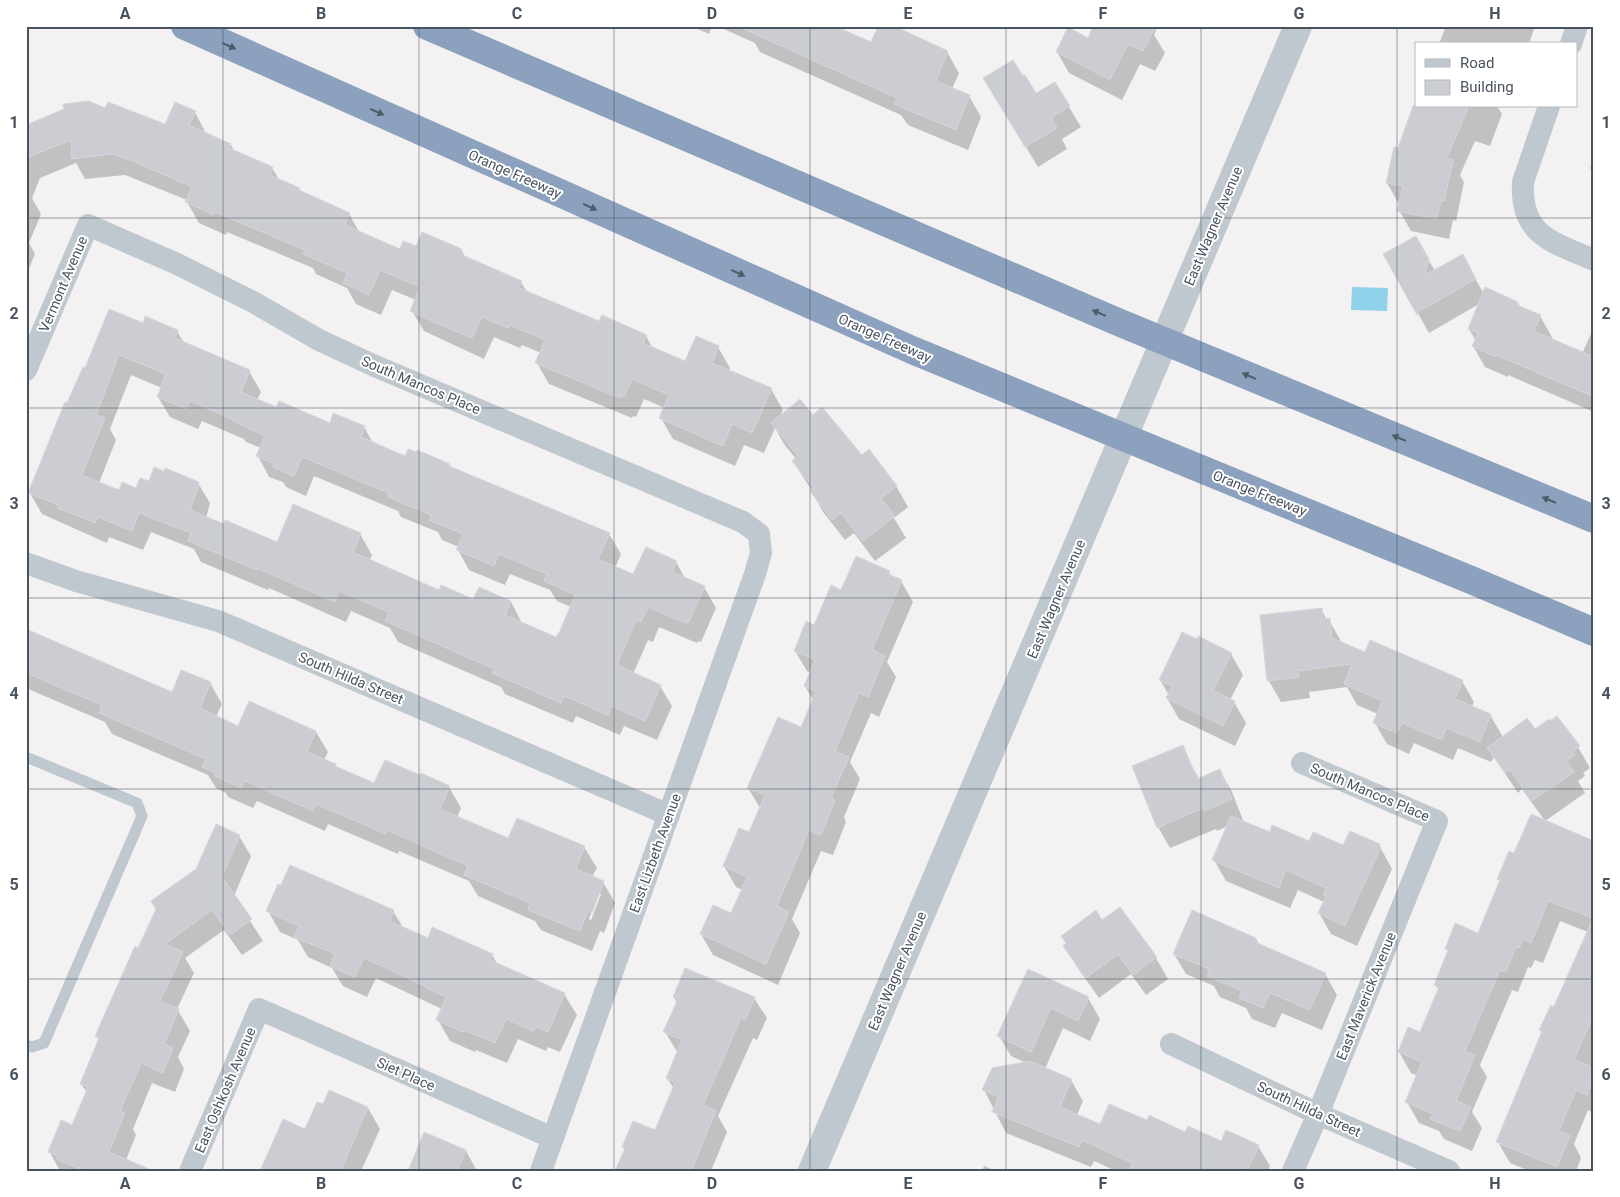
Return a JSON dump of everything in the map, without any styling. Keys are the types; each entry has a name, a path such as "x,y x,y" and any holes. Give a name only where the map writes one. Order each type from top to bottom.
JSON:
{"highway":[{"name":"Orange Freeway","path":"184,26 912,350 1594,632"},
{"path":"427,26 1118,322 1594,519"}],"street":[{"name":"East Wagner Avenue","path":"812,1171 1298,26"},
{"path":"1572,42 1578,26"},
{"path":"1548,108 1523,182 1522,194 1527,215 1539,232 1548,240 1558,246 1594,260"},
{"name":"Vermont Avenue","path":"26,370 88,225"},
{"name":"South Mancos Place","path":"88,225 175,263 255,302 319,340 384,370 743,522 759,534"},
{"name":"East Lizbeth Avenue","path":"542,1171 755,574 760,553 759,534"},
{"name":"South Hilda Street","path":"26,563 76,581 218,621 669,814"},
{"name":"South Mancos Place","path":"1302,763 1437,821"},
{"name":"East Maverick Avenue","path":"1294,1171 1437,821"},
{"name":"Siet Place","path":"259,1010 553,1138"},
{"name":"East Oshkosh Avenue","path":"190,1171 259,1010"},
{"name":"South Hilda Street","path":"1171,1044 1318,1114 1449,1171"}],"lane":[{"path":"26,757 137,803 142,816 44,1043 32,1048 26,1045"}],"water":[{"path":"1352,287 1388,288 1387,311 1351,310"}],"building":[{"path":"737,26 835,26 871,42 878,26 894,26 948,51 936,81 970,95 956,130 894,104 897,98"},
{"path":"1093,26 1156,26 1143,51 1128,44 1110,80 1056,52 1068,27 1088,38"},
{"path":"1013,60 1036,93 1055,82 1070,106 1051,118 1057,128 1025,147 983,78"},
{"path":"89,101 105,108 108,102 165,124 175,102 196,111 189,125 231,144 229,148 273,167 270,175 350,213 345,225 400,249 403,241 416,246 422,232 462,249 460,254 522,281 519,288 599,321 602,315 647,335 643,343 685,361 696,336 719,346 712,363 772,388 752,433 732,424 723,446 659,418 669,395 632,379 624,397 621,395 620,398 535,363 545,340 510,325 508,328 482,317 472,338 443,326 410,311 420,287 380,270 369,295 343,283 347,273 303,254 305,250 215,212 214,215 185,202 192,187 135,162 112,154 72,159 71,140 26,158 26,125 64,109 63,104"},
{"path":"1413,106 1415,108 1468,108 1447,158 1453,160 1444,201 1441,200 1437,219 1397,211 1403,186 1386,183 1394,147 1398,148"},
{"path":"1416,236 1429,259 1425,275 1463,254 1476,279 1418,312 1417,315 1383,254"},
{"path":"1485,287 1518,302 1517,305 1541,315 1534,331 1594,357 1594,397 1472,346 1478,333 1468,329"},
{"path":"109,309 143,323 145,316 178,330 175,338 250,370 241,392 276,407 279,401 330,423 333,413 365,426 361,437 405,456 408,449 416,452 417,450 450,464 449,466 610,533 598,559 633,574 646,547 677,561 672,572 705,586 689,622 686,621 686,623 648,607 641,622 636,620 617,665 661,685 645,721 612,706 608,715 564,696 561,703 492,673 494,669 385,621 389,612 339,591 335,602 257,568 257,570 188,541 191,533 139,513 132,531 98,517 95,523 28,493 65,402 67,403 83,367 85,368","holes":["119,355 166,374 157,397 187,409 190,401 265,436 256,456 274,464 273,467 294,476 302,457 389,493 388,497 431,515 429,520 463,534 456,550 494,566 499,554 547,574 544,581 575,595 560,631 556,637 505,615 511,601 479,587 473,599 441,585 439,590 353,552 361,533 293,504 277,542 225,520 224,524 190,510 199,482 165,468 164,471 154,467 149,481 140,478 136,488 122,482 119,490 82,475 105,418 96,415"]},
{"path":"800,399 813,415 822,407 862,455 869,449 897,486 881,498 895,516 863,541 841,513 832,520 810,491 814,488 792,461 798,456 771,423"},
{"path":"856,556 890,571 888,574 902,580 872,650 885,656 868,697 859,693 835,751 849,757 831,798 835,800 821,835 809,830 777,906 789,912 766,964 700,934 713,905 731,913 747,877 723,866 739,828 749,832 765,795 747,788 778,717 801,727 816,691 804,686 815,660 794,651 806,621 814,625 831,585 841,590"},
{"path":"1322,608 1323,619 1330,618 1332,638 1365,652 1370,640 1463,680 1455,699 1491,714 1480,742 1446,728 1442,740 1402,723 1397,733 1373,723 1382,701 1344,684 1352,664 1298,671 1299,677 1267,681 1260,615"},
{"path":"26,629 172,692 181,670 211,682 200,708 238,726 249,701 316,731 307,752 374,783 385,760 420,775 421,773 450,786 440,809 508,838 517,818 585,846 576,869 604,881 592,913 588,911 580,931 528,910 530,903 464,875 468,866 387,830 386,834 316,804 313,811 245,781 241,788 215,776 216,773 202,767 206,759 99,713 102,705 26,673"},
{"path":"1182,632 1197,639 1198,636 1232,653 1213,690 1235,701 1223,726 1166,698 1172,686 1159,680"},
{"path":"1557,716 1580,746 1572,752 1575,755 1566,761 1574,772 1532,801 1510,769 1505,773 1487,748 1527,718 1535,729"},
{"path":"1183,745 1197,779 1220,769 1232,799 1204,811 1203,808 1157,828 1132,766"},
{"path":"1531,814 1594,841 1594,1015 1574,1059 1594,1068 1594,1079 1587,1095 1576,1090 1559,1131 1570,1136 1557,1167 1496,1142 1542,1031 1539,1030 1551,1005 1553,1007 1555,1004 1593,918 1548,901 1531,943 1523,939 1519,948 1516,947 1506,972 1500,970 1465,1051 1475,1055 1456,1101 1471,1107 1460,1131 1430,1119 1433,1114 1405,1102 1422,1062 1398,1052 1408,1027 1420,1032 1439,987 1434,985 1448,950 1445,949 1455,923 1478,933 1500,880 1497,879 1509,851 1514,853"},
{"path":"1231,816 1270,832 1272,825 1309,841 1313,832 1343,845 1350,831 1380,844 1379,846 1381,847 1345,926 1318,913 1326,896 1323,895 1326,888 1286,870 1279,888 1212,860"},
{"path":"216,824 240,835 222,877 252,919 230,935 212,910 165,944 183,952 160,1001 179,1009 164,1044 173,1048 163,1073 141,1063 120,1111 125,1113 109,1152 154,1171 85,1171 57,1159 58,1156 48,1152 61,1120 72,1125 88,1087 80,1084 99,1038 95,1036 135,946 138,948 156,909 151,901 196,869"},
{"path":"290,865 394,910 390,921 428,938 432,927 493,954 490,960 565,993 548,1032 536,1027 534,1031 506,1019 495,1043 436,1020 446,997 427,987 364,958 355,977 330,966 335,954 294,937 299,926 266,911 278,884 281,885"},
{"path":"1120,907 1157,957 1133,975 1118,954 1086,978 1063,946 1066,943 1061,936 1096,910 1102,920"},
{"path":"1192,910 1256,938 1255,942 1326,973 1310,1010 1270,993 1263,1008 1239,998 1242,991 1207,976 1209,969 1173,954"},
{"path":"685,968 755,997 745,1020 741,1018 703,1105 716,1111 691,1171 615,1171 625,1148 622,1147 633,1121 655,1130 675,1083 666,1078 682,1040 663,1032 678,999 673,997"},
{"path":"1028,969 1089,997 1078,1021 1051,1008 1031,1052 997,1036"},
{"path":"1030,1061 1072,1079 1060,1107 1100,1124 1109,1104 1147,1120 1149,1115 1185,1132 1188,1126 1221,1141 1226,1130 1259,1145 1247,1171 1129,1171 1132,1163 1082,1140 1079,1147 992,1112 999,1097 982,1090 992,1068"},
{"path":"329,1090 368,1107 341,1171 260,1171 283,1119 305,1129 317,1102 323,1104"},
{"path":"424,1132 466,1150 457,1171 408,1171"}]}
